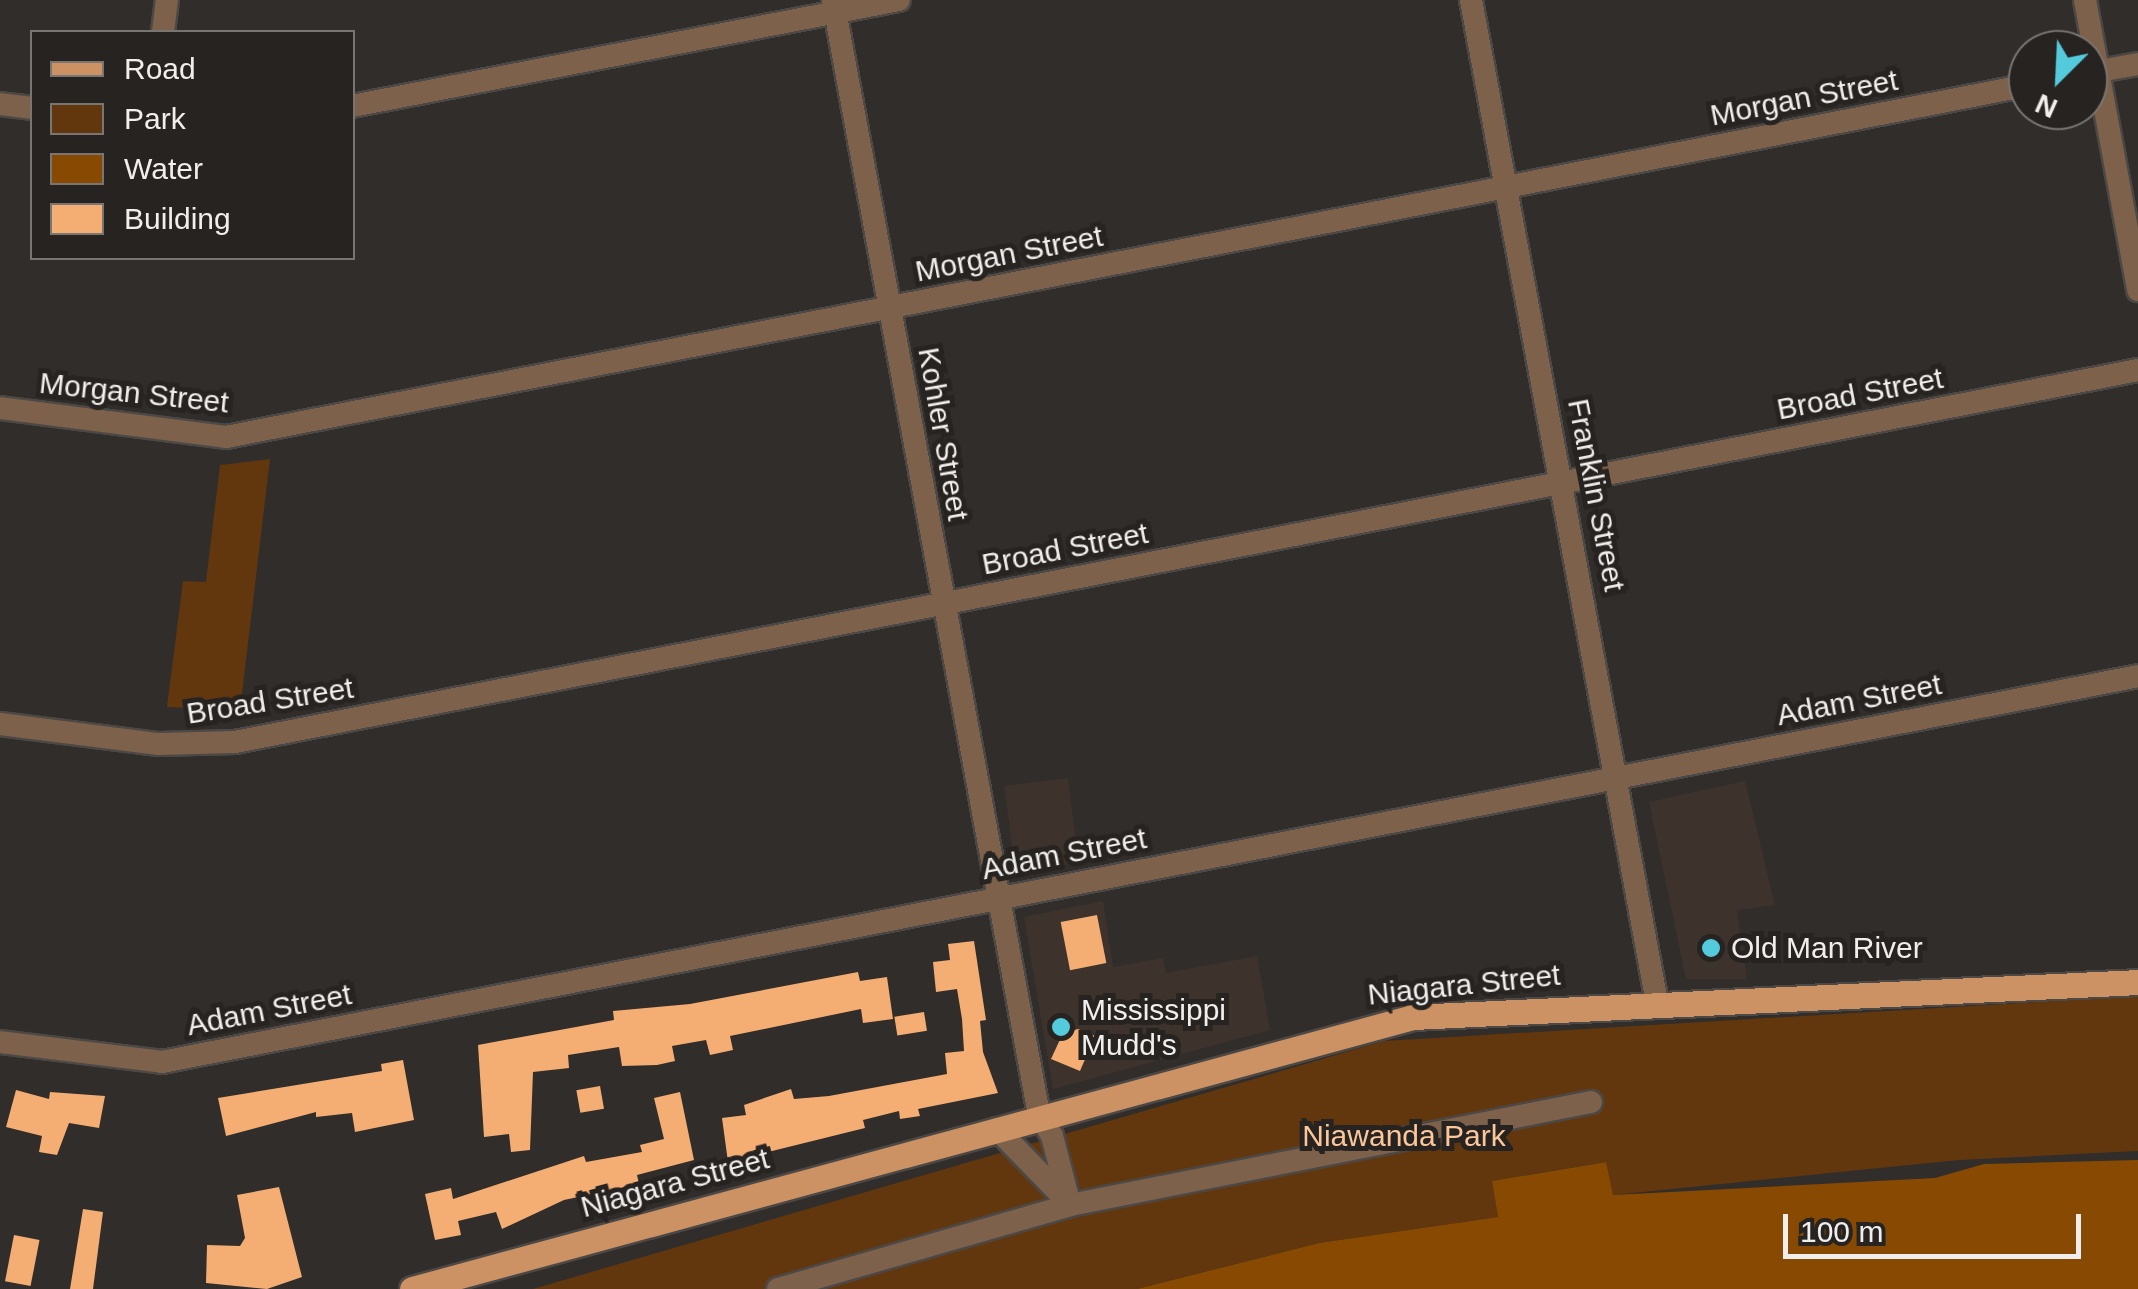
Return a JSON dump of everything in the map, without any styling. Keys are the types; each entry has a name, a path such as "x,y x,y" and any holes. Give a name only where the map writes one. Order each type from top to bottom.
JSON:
{"main road":[{"name":"Niagara Street","path":"412,1289 1380,1023 1456,1012 2138,982"}],"street":[{"path":"162,30 167,0"},
{"path":"355,105 834,6 899,0"},
{"name":"Franklin Street","path":"1472,0 1657,1002"},
{"path":"2086,0 2089,30"},
{"name":"Kohler Street","path":"834,6 1039,1115 1052,1136 1070,1205"},
{"path":"2108,69 2138,64"},
{"name":"Morgan Street","path":"0,408 226,437 2008,89"},
{"path":"0,104 30,108"},
{"path":"2106,130 2138,290"},
{"name":"Broad Street","path":"0,724 159,744 235,742 2138,370"},
{"name":"Adam Street","path":"0,1042 162,1062 2138,676"},
{"path":"778,1289 1070,1205 1592,1102"},
{"path":"996,1130 1070,1205"}],"shaded area":[{"path":"1068,778 1078,863 1015,871 1004,786"},
{"path":"1745,781 1775,905 1737,910 1747,979 1686,979 1649,802"},
{"path":"1103,901 1113,967 1163,958 1166,973 1257,956 1270,1030 1053,1089 1024,917"}],"green space":[{"path":"270,459 240,710 167,707 183,581 206,582 220,465"},
{"name":"Niawanda Park","path":"2138,996 2138,1151 1959,1160 1613,1195 1605,1162 1492,1181 1498,1217 1319,1243 1137,1289 533,1289 1384,1041"}],"water":[{"path":"2138,1160 2138,1289 1137,1289 1319,1243 1498,1217 1492,1181 1606,1162 1613,1195 1935,1178 1984,1164"}],"building":[{"path":"1097,915 1106,963 1070,970 1061,922"},
{"path":"974,941 986,1020 980,1021 983,1052 998,1093 918,1109 920,1116 900,1119 899,1111 863,1120 865,1128 728,1162 722,1118 746,1115 744,1105 791,1089 794,1099 829,1096 947,1074 945,1053 964,1051 962,1019 957,989 936,992 933,962 950,960 948,944"},
{"path":"858,972 860,981 887,977 893,1019 863,1023 861,1009 730,1036 733,1050 710,1055 706,1040 672,1046 675,1061 657,1065 622,1066 619,1047 568,1055 569,1068 533,1072 530,1150 511,1152 509,1134 484,1137 478,1045 614,1020 613,1011 690,1004"},
{"path":"924,1012 927,1031 897,1035 894,1017"},
{"path":"1078,1029 1095,1036 1080,1071 1051,1059 1063,1033"},
{"path":"403,1060 414,1120 355,1132 352,1113 316,1117 316,1112 226,1136 218,1098 382,1071 381,1064"},
{"path":"600,1086 604,1109 580,1113 576,1090"},
{"path":"16,1090 49,1099 50,1092 105,1096 99,1128 69,1123 57,1155 39,1152 42,1136 6,1127"},
{"path":"680,1092 694,1160 637,1175 639,1184 564,1200 502,1229 496,1212 458,1221 461,1235 435,1240 425,1194 451,1188 453,1199 584,1156 586,1162 642,1152 640,1145 664,1139 654,1098"},
{"path":"279,1187 302,1277 267,1289 206,1283 207,1245 240,1246 245,1238 237,1195"},
{"path":"83,1209 103,1212 93,1289 70,1289"},
{"path":"14,1235 40,1240 31,1286 5,1281"}],"place":[{"name":"Old Man River","path":"1711,948"},
{"name":"Mississippi Mudd's","path":"1061,1027"}]}
